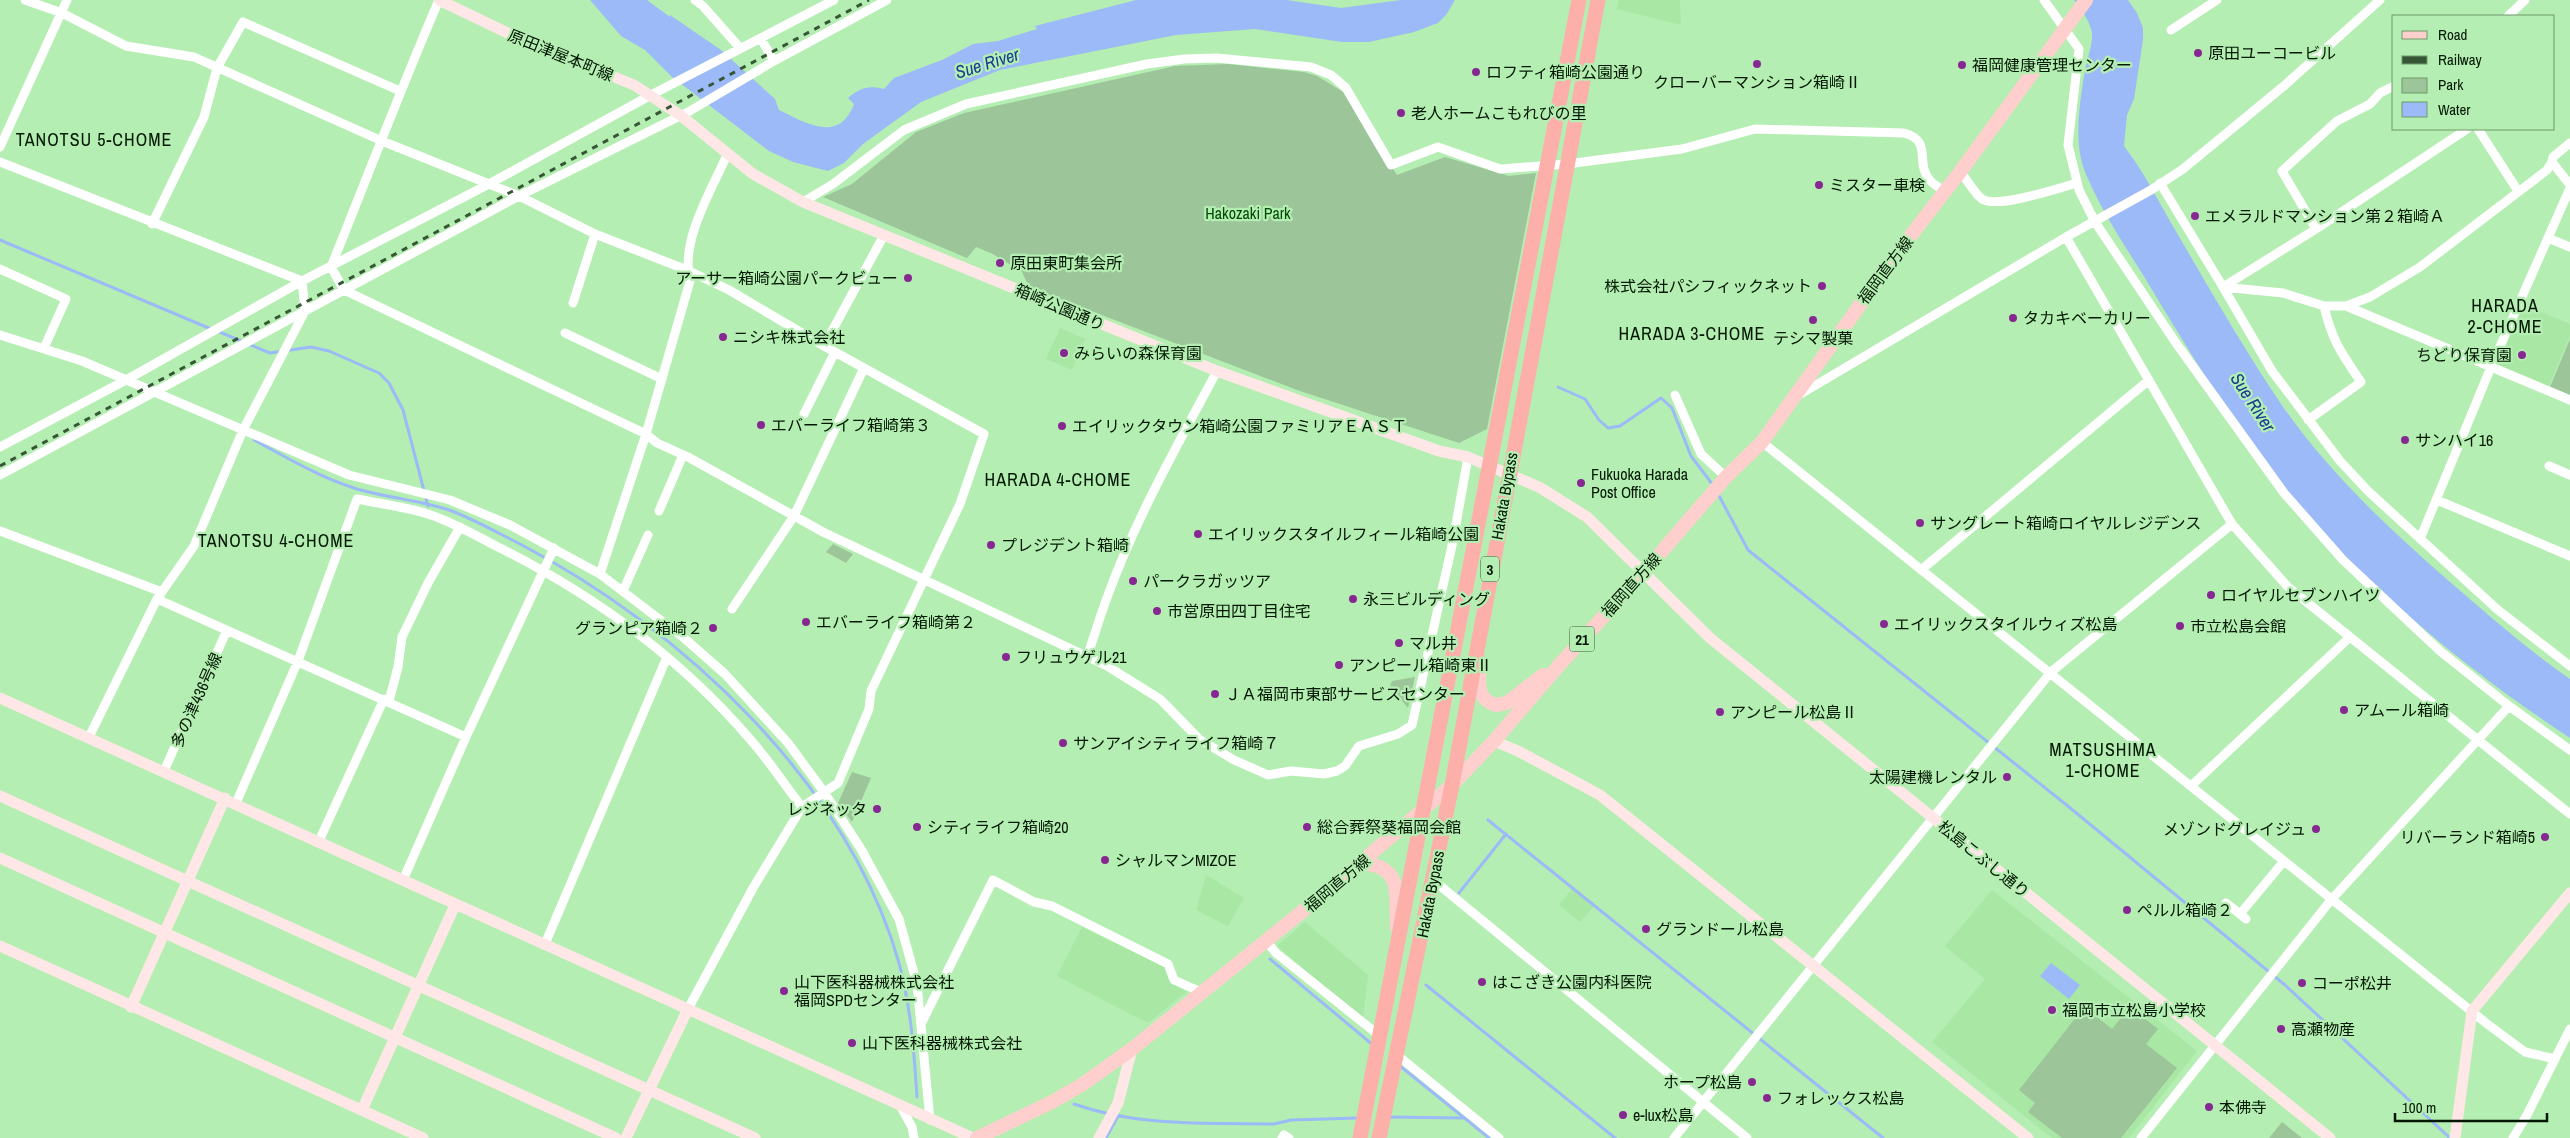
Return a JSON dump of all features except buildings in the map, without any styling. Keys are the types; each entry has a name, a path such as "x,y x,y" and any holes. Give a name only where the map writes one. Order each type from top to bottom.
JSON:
{"highway":[{"name":"Hakata Bypass","path":"1360,1138 1381,1037 1579,0"},
{"name":"Hakata Bypass","path":"1379,1138 1452,785 1494,550 1598,0"}],"main road":[{"name":"福岡直方線","path":"978,1138 1052,1102 1082,1084 1132,1048 1361,863 1425,806 1452,785 1494,741 1561,662 1644,572 1726,477 1762,442 1898,252 1960,172 2086,0"},
{"path":"1494,550 1491,596 1478,690 1490,704 1502,705 1561,662"},
{"path":"1361,863 1377,864 1389,873 1396,883 1398,946"}],"street":[{"path":"25,0 62,13 126,46 194,57 382,141 520,196 595,234 687,270 729,290 824,346 984,434 960,504 871,691 869,710 838,783 804,806 753,888 688,1009 626,1138"},
{"path":"0,146 68,0"},
{"path":"331,267 400,91 439,0"},
{"name":"原田津屋本町線","path":"439,0 520,39 656,92 684,113"},
{"path":"694,0 703,6 740,48"},
{"path":"0,447 126,380 302,281 489,184 656,92 834,0"},
{"path":"0,475 227,355 306,310 520,196 684,113 774,61 887,0"},
{"path":"2044,0 2068,24 2080,49 2068,145 2077,183 2095,222 2176,343 2284,493 2343,560 2440,651 2509,706 2570,750"},
{"path":"2171,30 2217,0"},
{"path":"1792,399 2066,237 2151,190 2183,169 2285,85 2379,0"},
{"path":"2509,15 2525,0"},
{"path":"152,224 204,117 217,68 244,22 400,91"},
{"path":"761,39 774,61"},
{"path":"803,202 834,184 904,130 966,104 1147,64 1184,58 1217,58 1311,67 1331,75 1346,88 1392,165 1438,147 1500,169 1567,164 1682,149 1755,129 1904,133 1915,136 1920,143 1926,174 1930,181 1945,191"},
{"path":"2316,229 2282,171 2337,121 2370,104 2380,93 2392,87"},
{"name":"箱崎公園通り","path":"684,113 727,155 767,183 803,202 1217,371 1439,450 1468,457 1490,467"},
{"path":"2223,287 2316,229 2465,130"},
{"path":"2479,130 2518,191"},
{"path":"2223,287 2282,293 2324,306 2346,306 2370,296 2420,267 2547,170 2553,157 2570,143"},
{"path":"600,574 646,434 690,281 687,270 691,239 727,155"},
{"path":"0,162 152,224 302,281"},
{"path":"2552,162 2570,185"},
{"path":"1960,172 1982,199 1995,202 2048,192 2077,183"},
{"path":"2160,183 2272,371 2345,467 2498,610 2568,665 2570,655"},
{"path":"2420,539 2491,367 2570,188"},
{"path":"573,303 595,234"},
{"path":"824,346 884,235"},
{"path":"2066,237 2232,524 2288,587 2570,814"},
{"path":"2548,238 2570,247"},
{"path":"331,267 344,290 646,434 656,443 683,455 794,516 924,581 1107,666 1160,699 1199,739 1253,769 1268,775 1291,772 1324,774 1337,771 1345,766 1359,746 1398,734 1412,725 1454,542 1468,457"},
{"path":"0,270 66,299 44,348"},
{"path":"89,737 160,595 194,546 243,430 306,310 302,281"},
{"path":"2308,420 2361,382 2342,357 2328,326 2324,306"},
{"path":"2346,306 2570,400"},
{"path":"565,333 662,379"},
{"path":"0,335 82,361 349,476 450,500 476,510 552,551 600,574 684,638 725,674 788,743 860,849 899,918 917,984 930,1120"},
{"path":"804,414 835,352"},
{"path":"732,609 794,516 864,368"},
{"path":"1087,657 1108,594 1124,555 1173,453 1217,371"},
{"path":"1921,570 2148,380"},
{"path":"1675,396 1701,454 1726,477"},
{"path":"1762,442 2051,672 2331,900 2472,1011 2525,1052 2555,1060"},
{"path":"659,511 683,455"},
{"path":"2549,466 2570,475"},
{"path":"1490,467 1539,487 1578,510 1605,532 1644,572"},
{"path":"236,803 298,660 357,499 430,515 460,528 545,568 604,608 667,657 706,693 749,738 804,806"},
{"path":"2437,500 2570,556"},
{"path":"1674,1138 2051,672 2232,524"},
{"path":"319,841 386,700 398,667 402,637 428,583 460,528"},
{"path":"0,531 160,595 227,630 298,660 466,737"},
{"path":"624,592 648,535"},
{"path":"402,880 552,551"},
{"name":"松島こぶし通り","path":"1644,572 1710,638 2330,1138"},
{"name":"多の津436号線","path":"164,771 227,630"},
{"path":"2191,786 2350,637"},
{"path":"545,944 667,657"},
{"path":"0,698 225,798 456,905 973,1138"},
{"path":"2141,1138 2331,900 2479,741 2509,706"},
{"path":"1494,741 1518,751 1600,795 2028,1138"},
{"path":"0,796 755,1138"},
{"path":"131,1007 225,798"},
{"path":"0,858 616,1138"},
{"path":"2226,903 2243,916 2284,862"},
{"path":"921,1024 993,880 1034,902 1052,906 1168,964 1174,980 1201,992"},
{"path":"1433,880 1747,1138"},
{"path":"2454,1138 2472,1011 2570,894"},
{"path":"362,1110 456,905"},
{"path":"1266,941 1276,953 1381,1037"},
{"path":"0,946 423,1138"},
{"path":"2513,1138 2527,1115 2570,1029"},
{"path":"1099,1138 1118,1103 1132,1048"},
{"path":"1397,1055 1499,1138"},
{"path":"901,1106 912,1127 914,1138"},
{"path":"1282,1138 1284,1135 1289,1138"}],"shaded area":[{"path":"1619,0 1680,0 1681,25 1617,9"},
{"name":"ちどり保育園","path":"2522,304 2570,324 2570,335 2548,388 2495,366"},
{"name":"みらいの森保育園","path":"1060,328 1085,339 1072,370 1046,359"},
{"path":"1206,875 1244,898 1228,926 1196,910"},
{"path":"1572,889 1594,906 1580,922 1559,905"},
{"name":"福岡市立松島小学校","path":"1992,890 2197,1051 2129,1138 2052,1138 1932,1042 1985,979 1945,946"},
{"path":"1305,922 1368,975 1363,1020 1277,946"},
{"path":"1082,927 1164,967 1169,972 1172,982 1186,992 1148,1023 1057,976"}],"green space":[{"name":"Hakozaki Park","path":"1228,64 1304,72 1317,76 1345,93 1397,175 1445,157 1509,176 1536,173 1487,429 1459,443 1297,390 1029,287 1022,272 993,254 976,247 967,258 823,197 852,184 916,132 964,113 1175,66"},
{"path":"2570,339 2570,395 2550,387"},
{"path":"833,544 853,554 846,563 826,552"},
{"path":"1415,677 1408,708 1390,686 1392,681"},
{"path":"852,772 871,778 852,822 838,803"},
{"path":"2084,1007 2112,1029 2130,1007 2158,1029 2146,1044 2177,1068 2121,1138 2062,1138 2028,1112 2035,1103 2019,1090"},
{"path":"2282,1122 2302,1138 2269,1138"}],"water":[{"name":"Sue River","path":"590,0 647,0 721,50 775,99 779,110 811,124 831,127 840,124 848,116 854,104 848,98 860,90 869,87 884,89 894,78 942,60 973,44 998,41 1037,29 1035,26 1136,0 1287,0 1341,8 1401,0 1455,0 1446,15 1438,23 1414,32 1369,42 1342,42 1255,29 1176,35 1000,70 921,102 863,144 844,163 828,171 793,162 769,151 671,76 645,50 621,36"},
{"name":"Sue River","path":"2074,0 2128,0 2137,13 2143,28 2143,40 2134,99 2127,115 2124,146 2145,177 2228,319 2281,404 2299,429 2339,476 2382,520 2494,620 2570,679 2570,738 2498,688 2396,604 2303,511 2263,462 2244,435 2190,353 2119,236 2100,204 2085,172 2081,160 2078,135 2083,82 2092,42 2092,33 2087,20"},
{"path":"2051,963 2080,985 2069,999 2040,976"}],"waterway":[{"path":"0,240 211,329"},
{"path":"217,331 270,353 311,347 329,351 379,373 389,383 403,410 428,506"},
{"path":"1558,387 1585,399 1599,420 1608,428 1620,426 1661,398 1672,408 1691,456 1713,485"},
{"path":"254,440 328,478 354,488 452,511 520,544 580,579 640,620 697,666 751,717 799,773 841,833 875,897 899,963 903,980 915,1063 917,1097"},
{"path":"1717,492 1748,550 2069,807 2285,985 2450,1138"},
{"path":"1488,820 1883,1138"},
{"path":"1459,893 1506,834"},
{"path":"1270,959 1373,1045"},
{"path":"1426,985 1615,1138"},
{"path":"1400,1066 1489,1138"},
{"path":"1074,1104 1123,1117 1173,1122 1274,1124 1291,1120 1358,1118"},
{"path":"1106,1138 1118,1116"},
{"path":"1387,1117 1464,1118"}],"railway":[{"path":"0,466 869,0"}],"place":[{"name":"原田ユーコービル","path":"2198,53"},
{"name":"クローバーマンション箱崎Ⅱ","path":"1757,64"},
{"name":"福岡健康管理センター","path":"1962,65"},
{"name":"ロフティ箱崎公園通り","path":"1476,72"},
{"name":"老人ホームこもれびの里","path":"1401,113"},
{"name":"ミスター車検","path":"1819,185"},
{"name":"エメラルドマンション第２箱崎Ａ","path":"2195,216"},
{"name":"原田東町集会所","path":"1000,263"},
{"name":"アーサー箱崎公園パークビュー","path":"908,278"},
{"name":"株式会社パシフィックネット","path":"1822,286"},
{"name":"タカキベーカリー","path":"2013,318"},
{"name":"テシマ製菓","path":"1813,320"},
{"name":"ニシキ株式会社","path":"723,337"},
{"name":"みらいの森保育園","path":"1064,353"},
{"name":"ちどり保育園","path":"2522,355"},
{"name":"エバーライフ箱崎第３","path":"761,425"},
{"name":"エイリックタウン箱崎公園ファミリアＥＡＳＴ","path":"1062,426"},
{"name":"サンハイ16","path":"2405,440"},
{"name":"Fukuoka Harada Post Office","path":"1581,483"},
{"name":"サングレート箱崎ロイヤルレジデンス","path":"1920,523"},
{"name":"エイリックスタイルフィール箱崎公園","path":"1198,534"},
{"name":"プレジデント箱崎","path":"991,545"},
{"name":"パークラガッツア","path":"1133,581"},
{"name":"ロイヤルセブンハイツ","path":"2211,595"},
{"name":"永三ビルディング","path":"1353,599"},
{"name":"市営原田四丁目住宅","path":"1157,611"},
{"name":"エバーライフ箱崎第２","path":"806,622"},
{"name":"エイリックスタイルウィズ松島","path":"1884,624"},
{"name":"市立松島会館","path":"2180,626"},
{"name":"グランピア箱崎２","path":"713,628"},
{"name":"マル井","path":"1399,643"},
{"name":"フリュウゲル21","path":"1006,657"},
{"name":"アンピール箱崎東Ⅱ","path":"1339,665"},
{"name":"ＪＡ福岡市東部サービスセンター","path":"1215,694"},
{"name":"アムール箱崎","path":"2344,710"},
{"name":"アンピール松島Ⅱ","path":"1720,712"},
{"name":"サンアイシティライフ箱崎７","path":"1063,743"},
{"name":"太陽建機レンタル","path":"2007,777"},
{"name":"レジネッタ","path":"877,809"},
{"name":"シティライフ箱崎20","path":"917,827"},
{"name":"総合葬祭葵福岡会館","path":"1307,827"},
{"name":"メゾンドグレイジュ","path":"2316,829"},
{"name":"リバーランド箱崎5","path":"2545,837"},
{"name":"シャルマンMIZOE","path":"1105,860"},
{"name":"ペルル箱崎２","path":"2127,910"},
{"name":"グランドール松島","path":"1646,929"},
{"name":"はこざき公園内科医院","path":"1482,982"},
{"name":"コーポ松井","path":"2302,983"},
{"name":"山下医科器械株式会社 福岡SPDセンター","path":"784,991"},
{"name":"福岡市立松島小学校","path":"2052,1010"},
{"name":"高瀬物産","path":"2281,1029"},
{"name":"山下医科器械株式会社","path":"852,1043"},
{"name":"ホープ松島","path":"1752,1082"},
{"name":"フォレックス松島","path":"1767,1098"},
{"name":"本佛寺","path":"2209,1107"},
{"name":"e-lux松島","path":"1623,1115"}],"district":[{"name":"TANOTSU 5-CHOME","path":"94,139"},
{"name":"HARADA 2-CHOME","path":"2505,315"},
{"name":"HARADA 3-CHOME","path":"1692,333"},
{"name":"HARADA 4-CHOME","path":"1058,479"},
{"name":"TANOTSU 4-CHOME","path":"276,540"},
{"name":"MATSUSHIMA 1-CHOME","path":"2103,760"}]}
